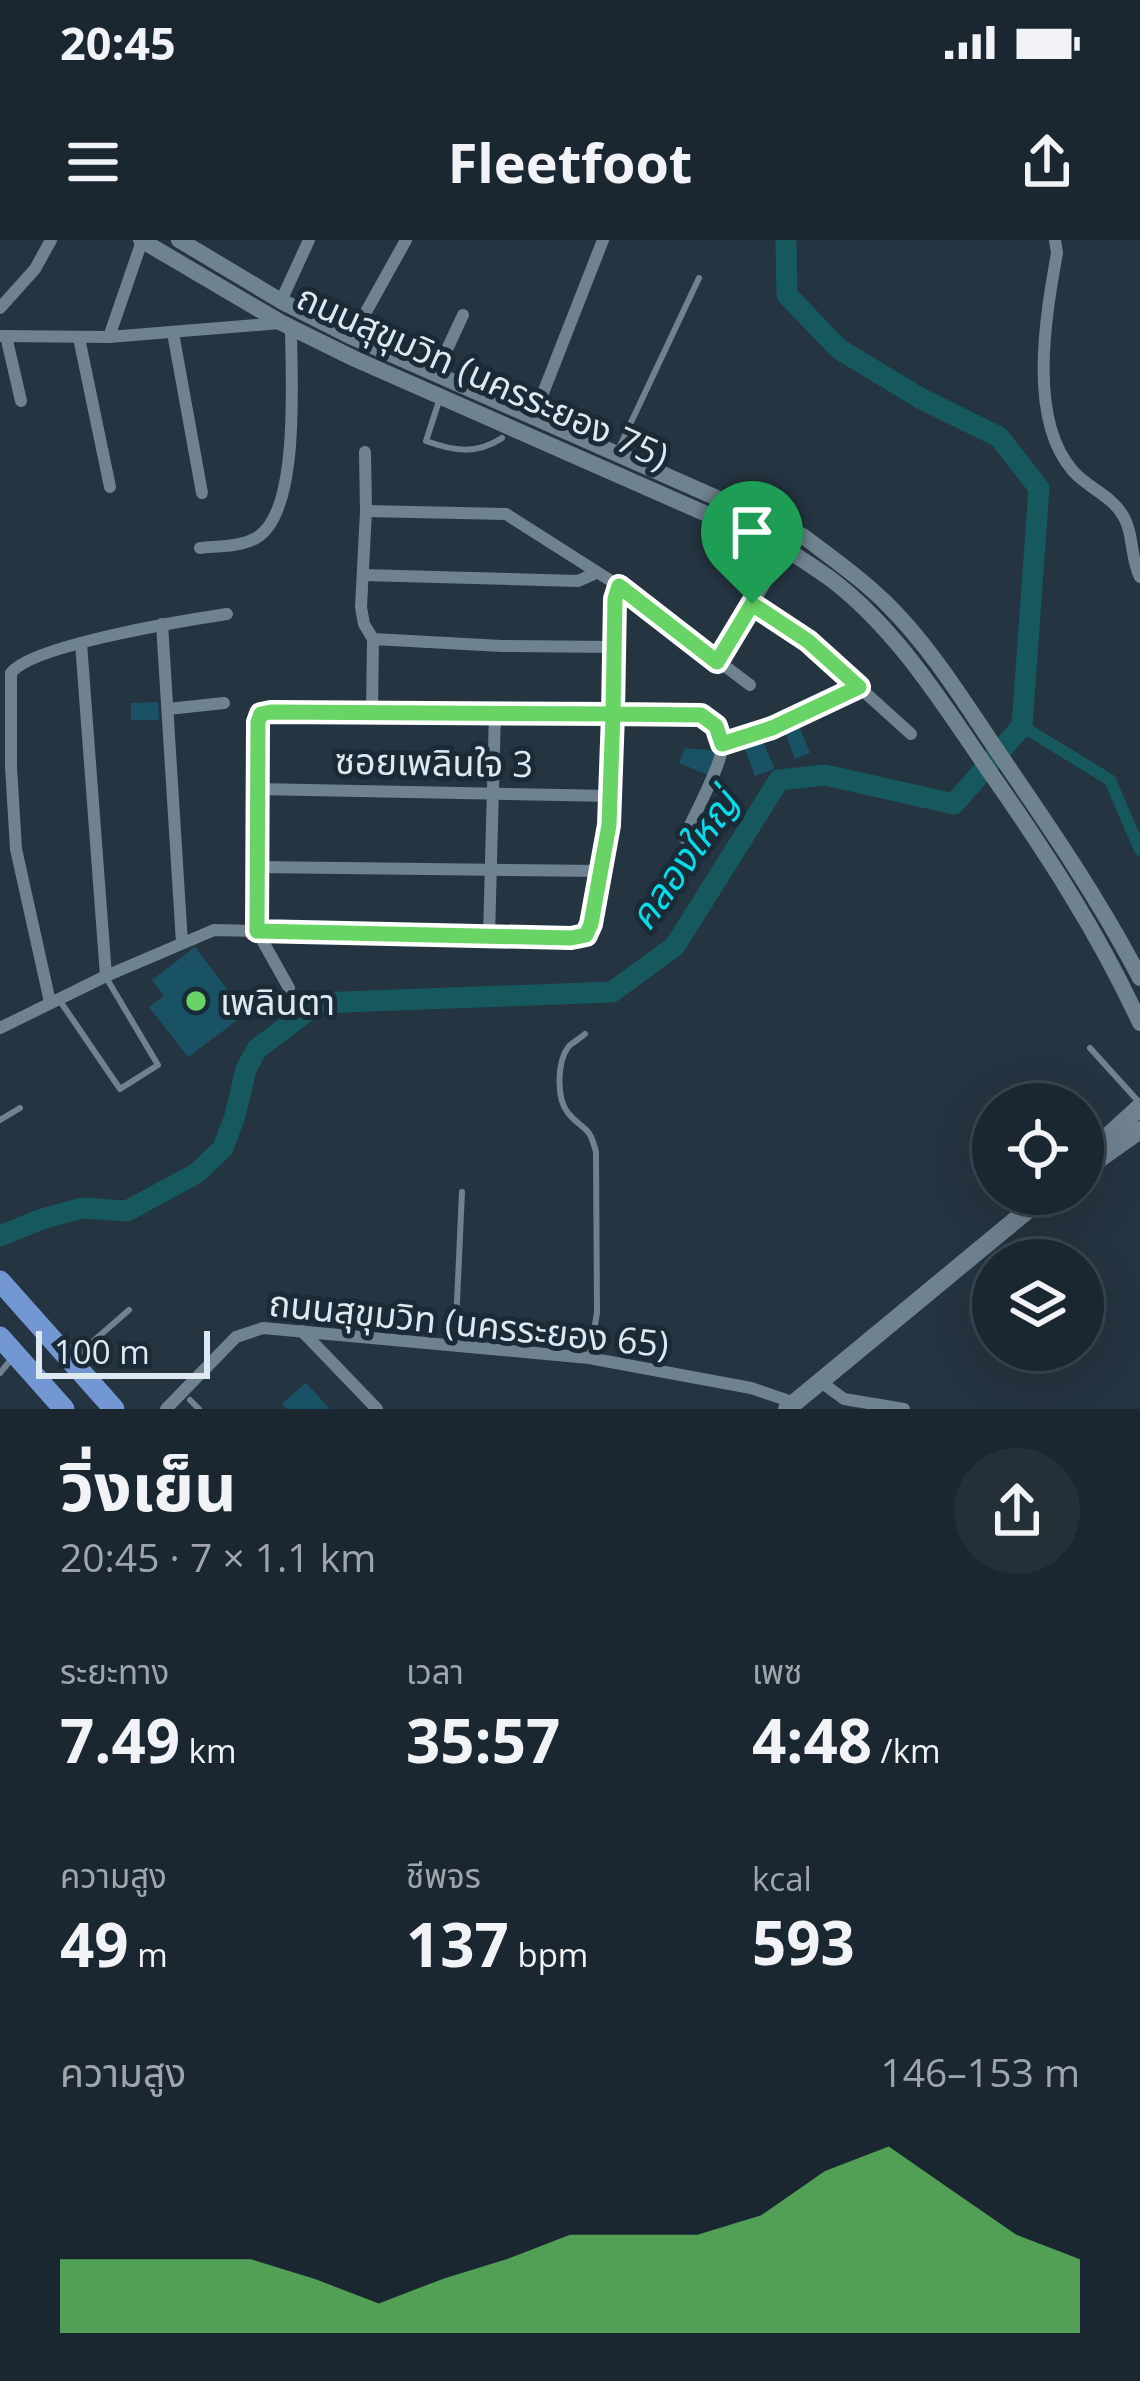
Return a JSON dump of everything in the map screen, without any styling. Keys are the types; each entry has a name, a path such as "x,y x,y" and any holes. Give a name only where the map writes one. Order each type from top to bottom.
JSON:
{"main road":[{"path":"1104,1140 1140,1106"},
{"path":"1104,1155 1140,1130"},
{"path":"791,1406 1022,1215"},
{"path":"0,1280 114,1409"},
{"path":"7,1346 64,1409"}],"street":[{"path":"0,308 34,269 51,240"},
{"path":"109,337 141,240"},
{"name":"ถนนสุขุมวิท (นครระยอง 75)","path":"141,240 286,325 786,549 834,581 916,666 1024,805 1102,910 1140,978"},
{"name":"ถนนสุขุมวิท (นครระยอง 75)","path":"179,240 352,337 803,536 850,571 932,655 1024,805 1140,1023"},
{"path":"281,301 309,240"},
{"path":"352,337 406,240"},
{"path":"534,416 603,240"},
{"path":"1055,240 1042,345 1049,417 1060,452 1074,473 1122,513 1140,577"},
{"path":"436,373 463,315"},
{"path":"21,401 3,336 109,337 286,325 289,453 276,515 254,539 200,548"},
{"path":"173,333 202,493"},
{"path":"79,338 110,487"},
{"path":"592,464 609,450"},
{"path":"364,452 362,617 373,639 372,712"},
{"path":"366,511 506,514 619,586 750,685"},
{"path":"717,662 786,549"},
{"path":"363,575 578,580 596,573"},
{"path":"0,1028 106,976 222,929 586,935 609,825 619,586"},
{"path":"752,604 808,641 910,734"},
{"path":"54,1000 16,849 10,678 14,668 81,643 227,614"},
{"path":"162,624 182,944"},
{"path":"373,639 615,646"},
{"path":"81,643 106,976"},
{"path":"722,744 772,728 859,687"},
{"path":"168,709 224,704"},
{"path":"489,936 495,713"},
{"path":"289,988 257,931 261,714 701,715 716,726 721,757 684,838"},
{"name":"ซอยเพลินใจ 3","path":"257,789 611,796"},
{"path":"256,867 601,872"},
{"name":"ถนนสุขุมวิท (นครระยอง 65)","path":"166,1409 236,1336 263,1328 589,1358 751,1388 791,1406"},
{"path":"302,1330 377,1409"},
{"path":"820,1382 844,1399 904,1409"}],"lane":[{"path":"609,450 699,278"},
{"path":"440,397 426,441 450,449 476,450 502,439"},
{"path":"54,1000 120,1089 158,1065 106,976"},
{"path":"585,1034 562,1059 560,1084 564,1108 591,1133 596,1152 597,1313 589,1358"},
{"path":"1090,1048 1140,1106"},
{"path":"0,1120 20,1108"},
{"path":"455,1346 463,1192"},
{"path":"71,1360 129,1310"},
{"path":"0,1373 7,1346"},
{"path":"190,1400 199,1409"}],"building":[{"path":"158,702 159,720 131,720 131,703"},
{"path":"797,721 810,753 795,759 783,727"},
{"path":"759,733 775,769 755,776 741,739"},
{"path":"685,748 719,751 708,775 679,763"},
{"name":"เพลินตา","path":"195,947 246,1014 188,1057 149,1007 164,996 152,980"},
{"path":"306,1383 330,1409 287,1409 282,1404"}],"waterway":[{"name":"คลองใหญ่","path":"0,1236 82,1208 127,1211 197,1173 223,1148 246,1069 257,1049 318,1003 612,992 675,946 779,780 825,775 954,804 1022,726 1039,488 999,437 920,398 839,349 787,295 786,240"},
{"path":"1022,726 1110,780 1140,850"}],"place":[{"name":"เพลินตา","path":"196,1001"}],"route":[{"path":"752,604 717,662 619,586 613,714 261,714 257,931 586,935 609,825 613,714 701,715 712,720 722,744 772,728 859,687 808,641 752,604"}]}
